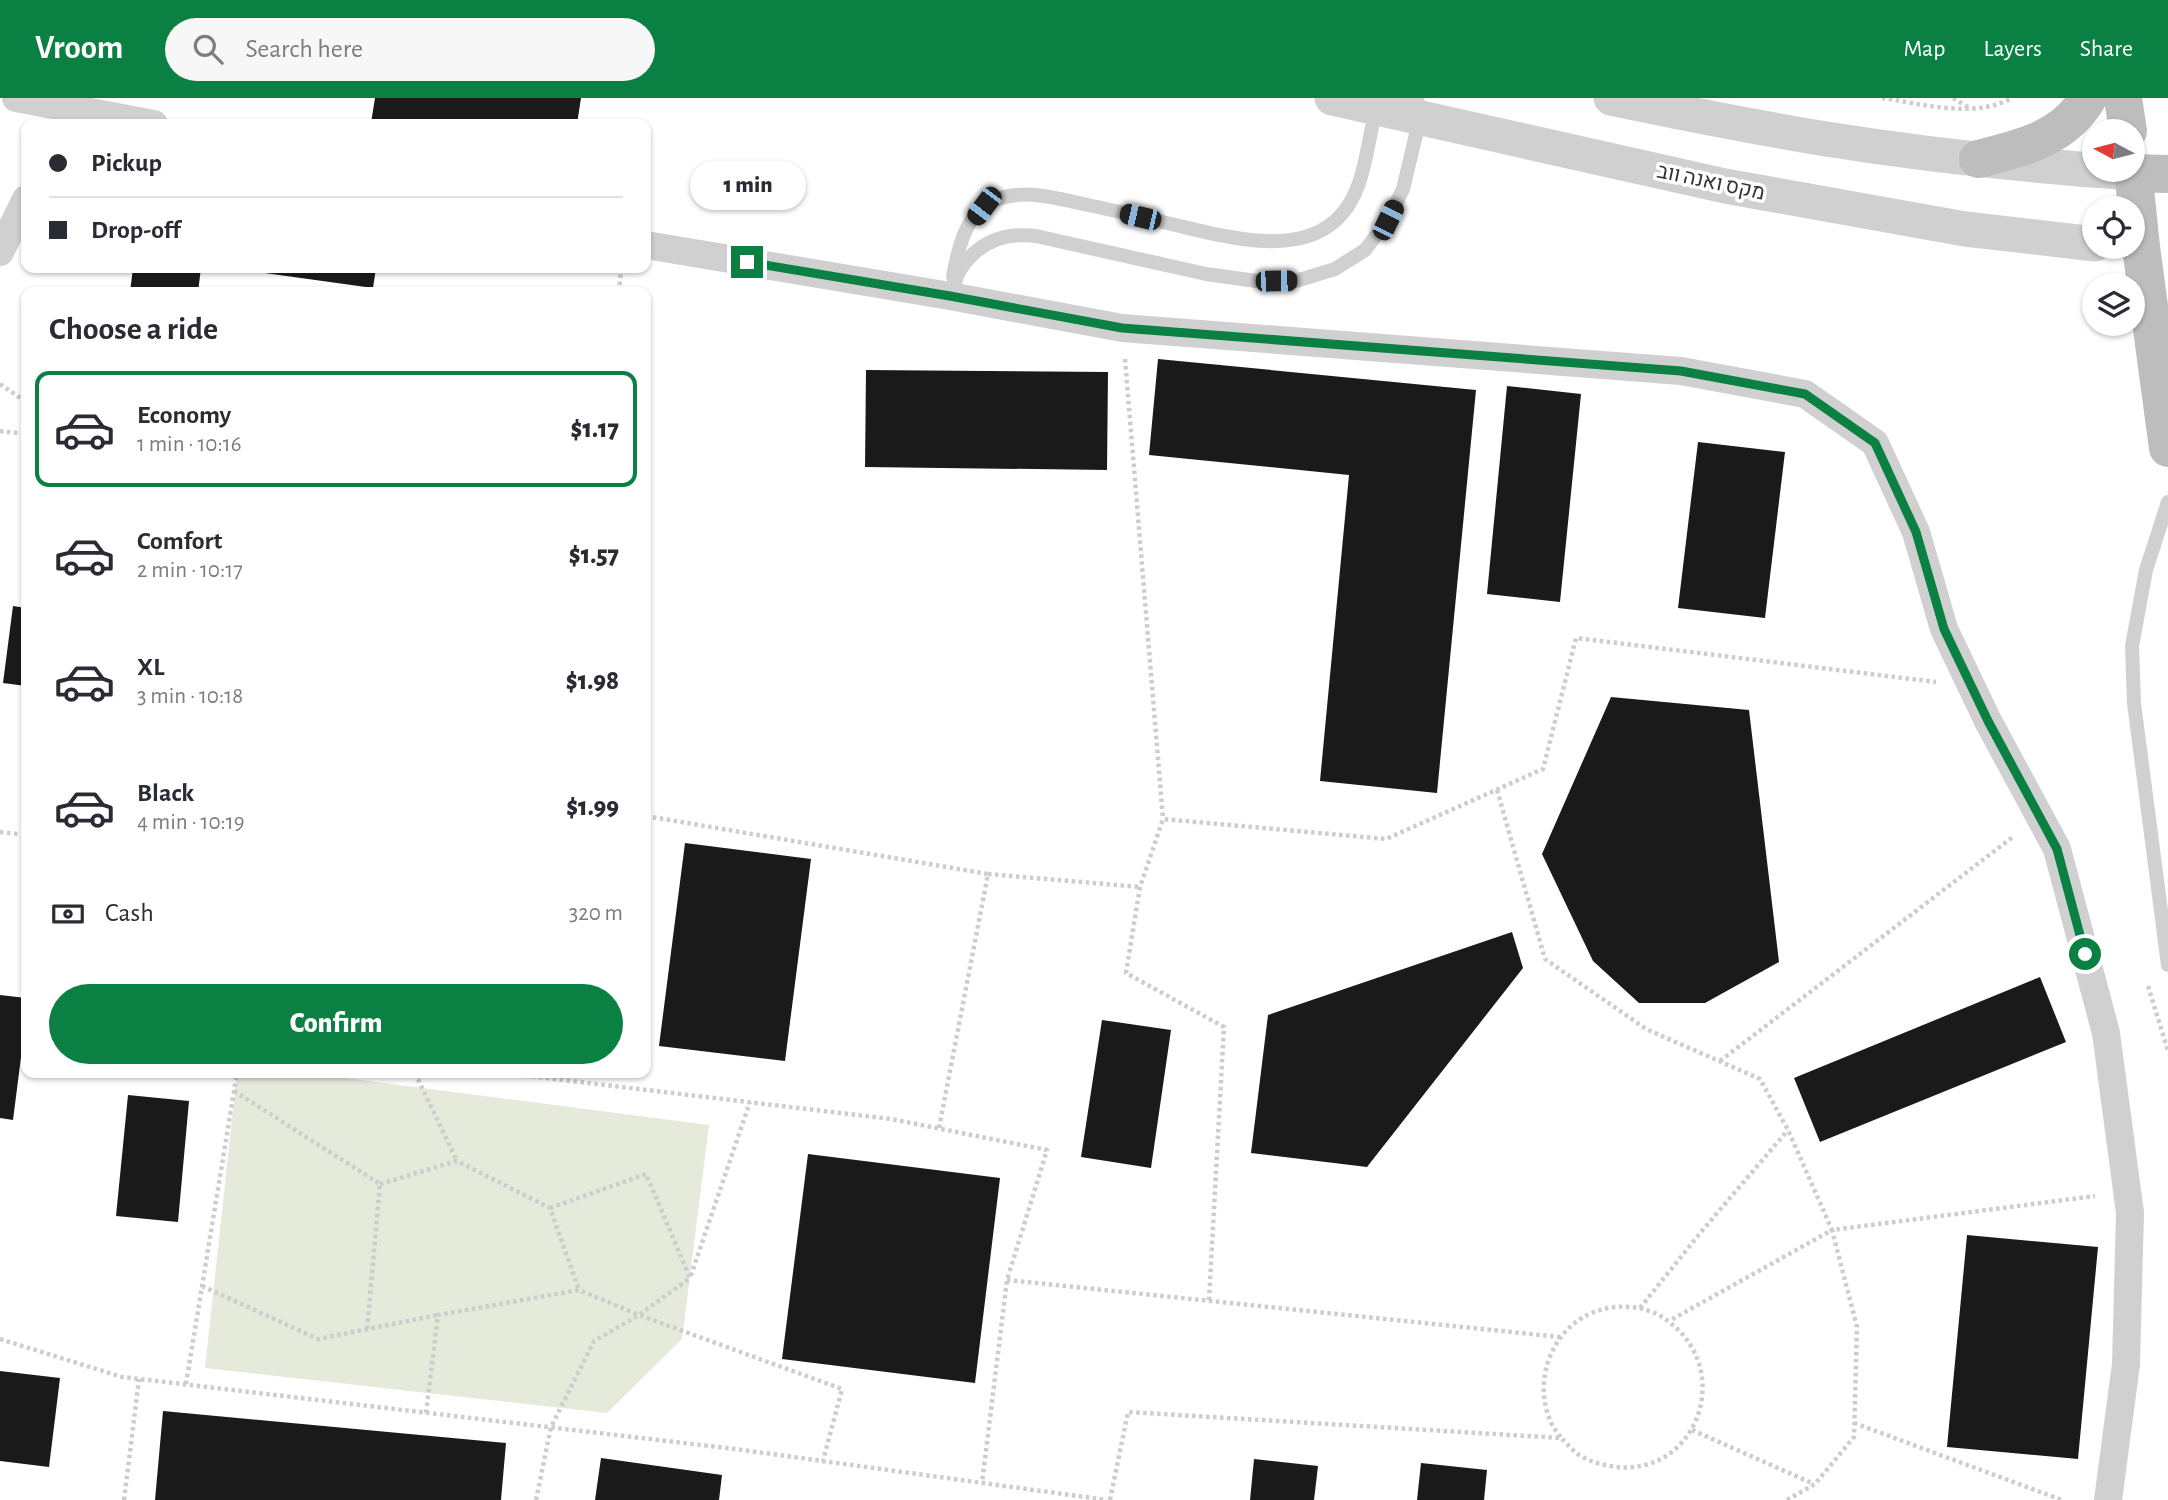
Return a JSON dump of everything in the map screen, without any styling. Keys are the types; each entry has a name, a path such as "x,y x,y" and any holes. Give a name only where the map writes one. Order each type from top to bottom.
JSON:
{"main road":[{"path":"1978,159 2021,148 2045,138 2066,125 2088,98"},
{"path":"2123,98 2126,119"},
{"path":"2145,182 2147,247 2168,447"}],"street":[{"path":"16,98 67,116 100,119"},
{"name":"מקס ואנה ווב","path":"1332,98 1418,108 1725,186 1965,229 2082,242"},
{"path":"1611,98 1737,124 1829,139 1978,159 2082,167"},
{"path":"0,252 21,209"},
{"path":"651,246 1122,328 1681,371 1805,394 1875,443 1916,532 1944,629 2057,849 2106,1033 2130,1213 2126,1364 2108,1500"}],"lane":[{"path":"950,296 957,256 965,231 984,206 1006,196 1029,195 1062,199 1243,240 1277,241 1309,236 1335,221 1353,198 1380,104"},
{"path":"950,296 960,271 974,254 1000,237 1018,233 1206,274 1256,281 1296,281 1335,269 1365,250 1388,220 1403,189 1418,108"},
{"path":"2168,502 2146,570 2132,646 2134,703 2168,965"}],"path":[{"path":"1882,98 1972,109 2012,98"},
{"path":"1954,98 1972,109"},
{"path":"1122,328 1163,819 1140,887 1126,974 1224,1027 1209,1300"},
{"path":"0,384 21,399"},
{"path":"0,431 21,433"},
{"path":"1163,819 1387,839 1543,769 1576,638 1972,686"},
{"path":"1497,789 1545,959 1646,1029 1760,1079 1788,1130 1832,1230 1857,1327 1854,1437 1815,1484 1787,1500"},
{"path":"651,817 988,874 1140,887"},
{"path":"1720,1061 2039,817"},
{"path":"0,832 21,834"},
{"path":"939,1128 988,874"},
{"path":"2148,986 2168,1051"},
{"path":"186,1384 236,1078"},
{"path":"417,1078 457,1161 550,1208 579,1290"},
{"path":"546,1078 891,1119 1047,1150 1007,1280 982,1483"},
{"path":"234,1091 380,1184 457,1161"},
{"path":"536,1500 551,1427 594,1341 639,1315 690,1278 750,1102"},
{"path":"1640,1308 1788,1130"},
{"path":"550,1208 646,1174 690,1278"},
{"path":"367,1329 380,1184"},
{"path":"1669,1321 1832,1230 2127,1192"},
{"path":"1007,1280 1561,1337"},
{"path":"202,1286 318,1339 579,1290 639,1315 842,1389 823,1461"},
{"path":"1618,1307 1640,1308 1669,1321 1680,1330 1696,1352 1704,1378 1702,1405 1692,1430 1673,1451 1650,1464 1623,1468 1597,1463 1577,1453 1561,1438 1549,1419 1544,1398 1544,1376 1550,1355 1561,1337 1577,1322 1596,1311 1618,1307"},
{"path":"426,1413 438,1315"},
{"path":"0,1339 122,1377 551,1427 1109,1500 1128,1412 1561,1438"},
{"path":"124,1500 139,1379"},
{"path":"1854,1423 2062,1500"},
{"path":"1692,1430 1815,1484"}],"shaded area":[{"path":"236,1078 345,1078 709,1125 682,1339 607,1413 205,1368"}],"building":[{"path":"375,98 581,98 578,119 372,119"},
{"path":"132,273 200,273 199,287 131,287"},
{"path":"266,273 375,273 373,287"},
{"path":"1158,359 1476,390 1437,793 1320,781 1349,475 1149,455"},
{"path":"866,370 1108,372 1107,470 865,467"},
{"path":"1507,386 1581,394 1560,602 1487,594"},
{"path":"1698,442 1785,452 1765,618 1678,608"},
{"path":"13,606 21,607 21,685 3,683"},
{"path":"1611,697 1749,710 1779,962 1705,1003 1639,1003 1593,961 1542,854"},
{"path":"685,843 811,859 785,1061 659,1046"},
{"path":"1512,932 1523,968 1367,1167 1251,1153 1268,1015"},
{"path":"2040,977 2066,1042 1820,1142 1794,1078"},
{"path":"0,995 21,997 21,1057 13,1120 0,1118"},
{"path":"1102,1020 1171,1030 1151,1168 1081,1157"},
{"path":"128,1095 189,1101 178,1222 116,1216"},
{"path":"808,1154 1000,1178 975,1383 782,1359"},
{"path":"1967,1235 2098,1247 2078,1459 1947,1447"},
{"path":"0,1371 60,1378 49,1467 0,1461"},
{"path":"163,1411 506,1443 501,1500 155,1500"},
{"path":"601,1458 722,1475 719,1500 595,1500"},
{"path":"1254,1459 1318,1466 1314,1500 1250,1500"},
{"path":"1421,1463 1487,1470 1484,1500 1417,1500"}],"route":[{"path":"747,262 1122,328 1681,371 1805,394 1875,443 1916,532 1944,629 1988,721 2057,849 2085,954"}]}
